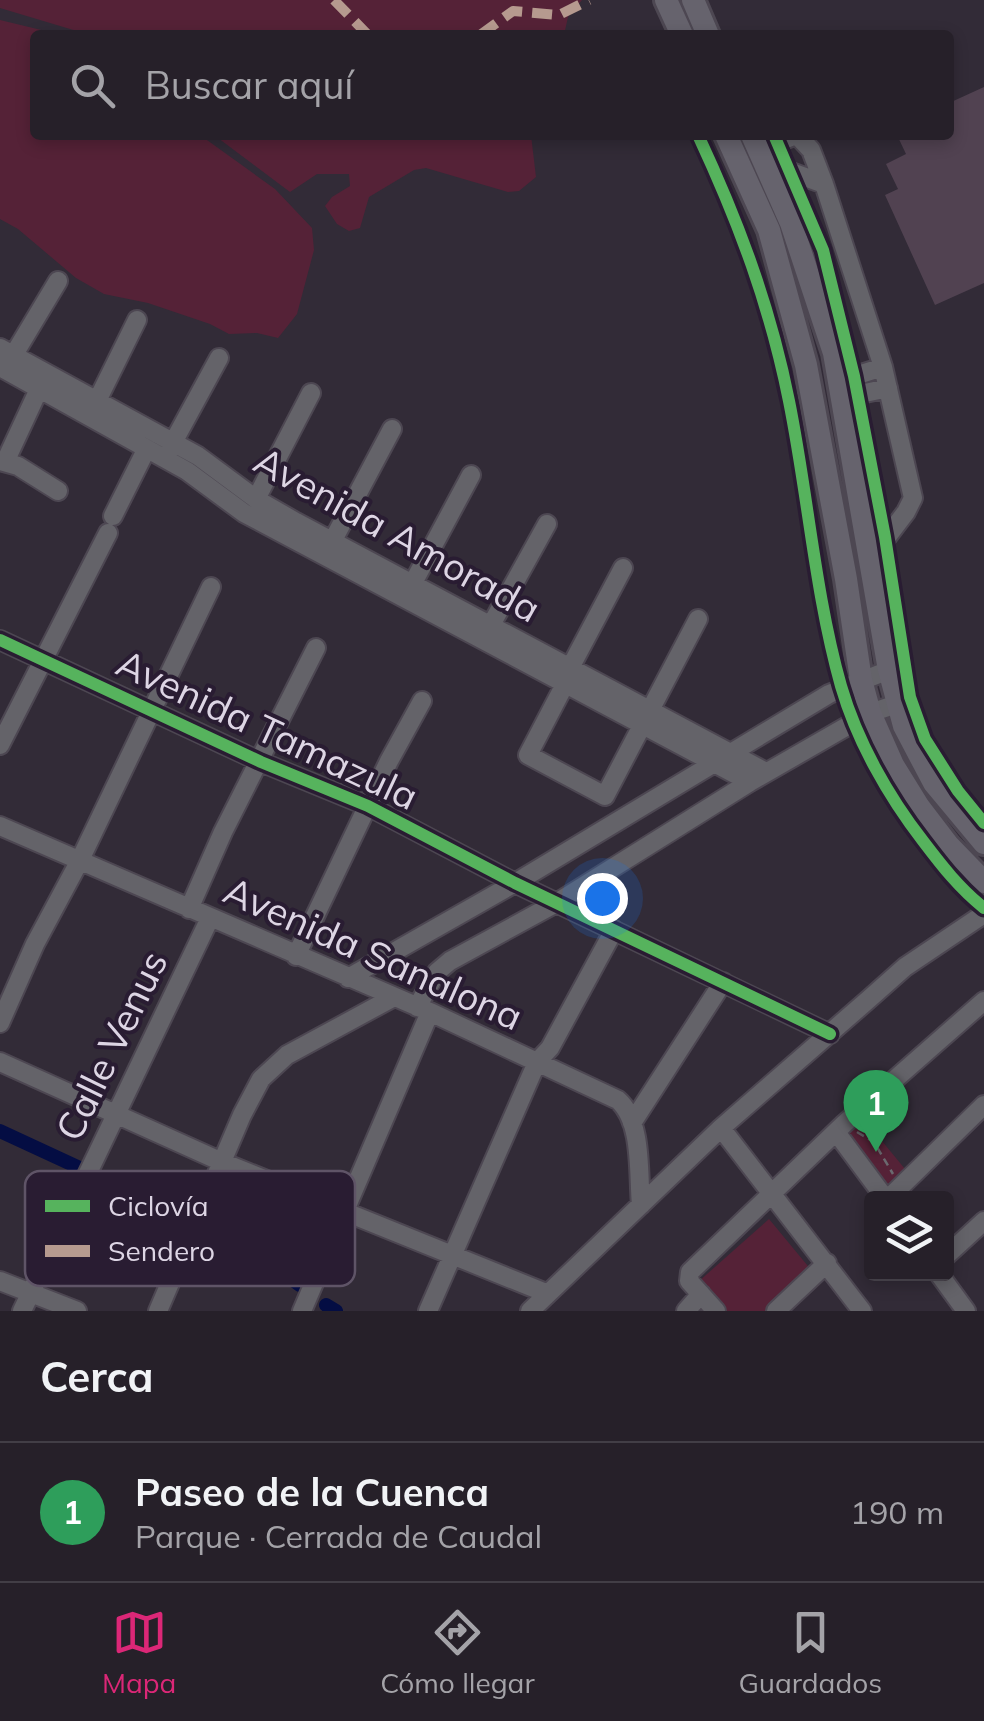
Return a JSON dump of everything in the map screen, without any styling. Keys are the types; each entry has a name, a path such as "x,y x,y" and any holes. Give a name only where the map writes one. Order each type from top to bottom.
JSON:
{"main road":[{"path":"666,0 680,30"},
{"path":"693,0 706,30"},
{"path":"728,140 769,230 806,365 870,713 893,766 919,807 984,882"},
{"path":"758,149 812,278 834,353 888,670 904,726 934,783 984,842"}],"street":[{"path":"758,149 782,140"},
{"path":"801,140 811,150 824,184 883,367 913,498 870,558"},
{"path":"758,149 824,184"},
{"path":"4,357 58,281"},
{"path":"96,403 137,320"},
{"name":"Avenida Amorada","path":"4,357 39,389 146,450 198,456 256,499 332,542 357,564 413,584 491,626 567,677"},
{"name":"Avenida Amorada","path":"4,357 96,403 169,451 187,471 244,513 357,564 676,733 730,752 758,777"},
{"path":"169,451 219,358"},
{"path":"841,389 883,367"},
{"path":"841,389 888,388"},
{"path":"39,389 3,461 58,491"},
{"path":"256,499 310,393"},
{"path":"332,542 392,429"},
{"path":"0,745 146,450"},
{"path":"413,584 471,475"},
{"path":"491,626 547,524"},
{"path":"623,568 528,755 605,796 698,618"},
{"path":"0,1023 211,586"},
{"name":"Avenida Tamazula","path":"0,640 261,762 368,806 515,884 830,1034"},
{"path":"189,909 223,832 316,648"},
{"path":"348,978 515,884 829,694 888,670"},
{"path":"296,956 422,701"},
{"path":"355,1191 437,972 758,777 870,713 897,704"},
{"name":"Avenida Amorada","path":"676,733 714,763 758,777"},
{"name":"Avenida Sanalona","path":"0,826 424,1009 618,1100 628,1109 632,1122"},
{"path":"530,1311 721,1128 906,967 984,914"},
{"name":"Calle Venus","path":"88,1171 210,918"},
{"path":"428,1311 537,1062 550,1048 614,930"},
{"path":"641,1205 632,1122 723,982"},
{"path":"218,1171 262,1079 287,1055 394,997"},
{"path":"716,1311 688,1276 840,1128 984,1001"},
{"path":"0,1062 244,1171"},
{"path":"895,1191 984,1105"},
{"path":"721,1128 862,1311"},
{"path":"840,1128 886,1191"},
{"path":"355,1215 546,1293"},
{"path":"954,1249 984,1221"},
{"path":"776,1311 827,1262"},
{"path":"0,1281 77,1311"},
{"path":"944,1281 966,1311"},
{"name":"Calle Venus","path":"22,1311 33,1286"},
{"path":"158,1311 169,1286"},
{"path":"302,1311 313,1286"},
{"path":"686,1311 701,1294"}],"path":[{"path":"840,1128 874,1142 884,1155 889,1191"}],"shaded area":[{"path":"0,0 582,0 568,17 565,30 73,30 0,8"},
{"path":"0,20 41,30 30,30 30,140 207,140 275,189 312,228 314,250 297,314 278,338 257,333 229,334 148,303 104,294 76,278 18,229 0,219"},
{"path":"221,140 532,140 536,177 519,191 508,192 426,168 414,170 369,197 360,228 349,231 337,224 325,206 350,186 349,174 317,174 290,192"},
{"path":"863,1118 905,1169 887,1185 848,1134"},
{"path":"769,1219 817,1277 780,1311 723,1311 698,1282"}],"building":[{"path":"984,87 984,283 935,305 885,195 898,189 886,164 906,154 899,140 954,140 954,101"}],"waterway":[{"path":"0,1131 82,1169"},
{"path":"326,1305 336,1311"}],"marked path":[{"path":"334,0 363,30"},
{"path":"487,30 513,11 559,15 589,0"}],"cycle path":[{"path":"700,140 740,233 773,332 796,436 825,616 848,707 875,767 910,824 944,868 984,908"},
{"path":"776,140 823,250 854,376 910,697 925,739 984,823"},
{"path":"0,640 261,762 368,806 515,883 830,1034"}],"place":[{"name":"Paseo de la Cuenca","path":"876,1152"}]}
